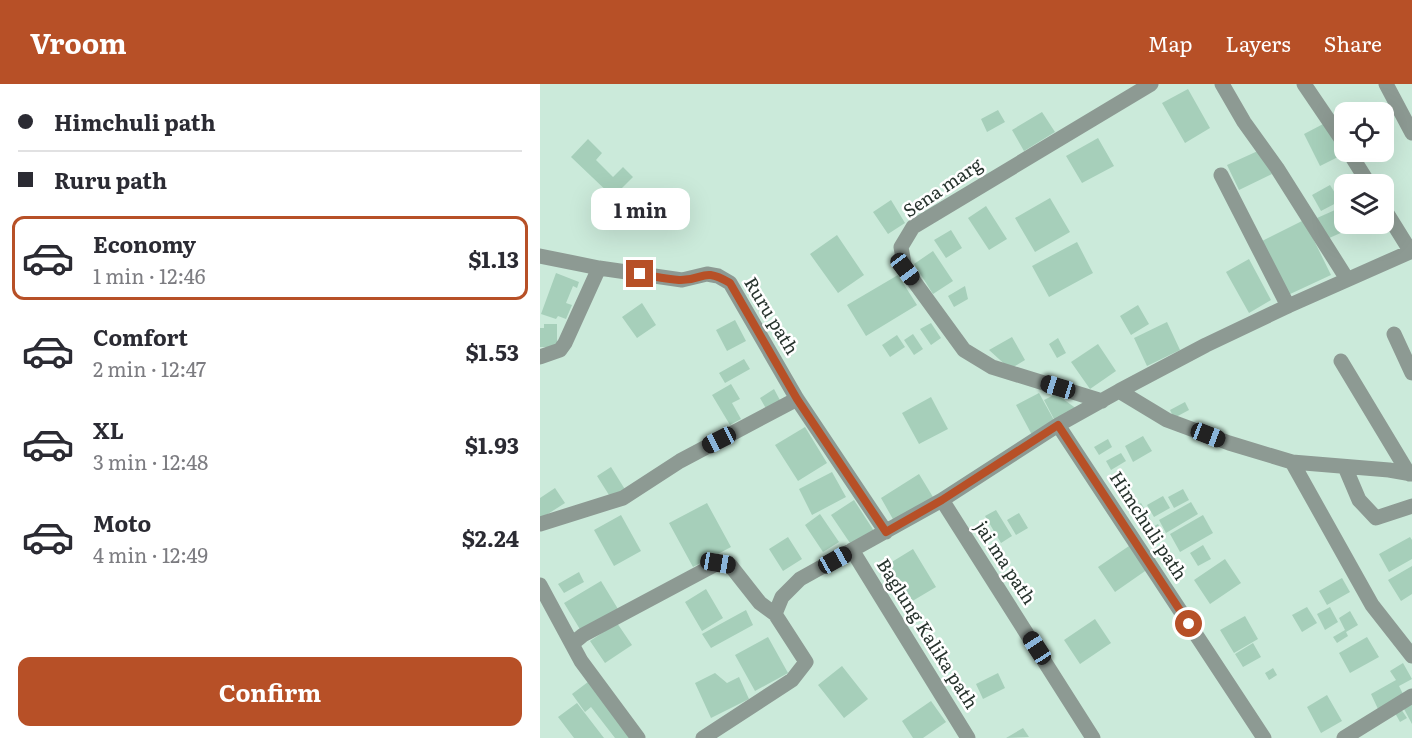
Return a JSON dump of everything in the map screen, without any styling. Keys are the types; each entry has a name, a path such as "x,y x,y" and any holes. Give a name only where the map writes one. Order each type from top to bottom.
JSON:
{"street":[{"name":"Sena marg","path":"1102,401 992,368 964,350 905,269 901,247 913,227 1151,84"},
{"path":"1222,84 1244,123 1277,168 1347,279"},
{"path":"1304,84 1334,128"},
{"path":"1386,84 1412,133"},
{"path":"1221,175 1288,306"},
{"path":"775,614 782,597 800,579 942,500 1058,425 1206,345 1411,251 1394,224"},
{"name":"Ruru path","path":"540,256 599,268 682,280 707,274 718,276 730,283 797,399 886,532"},
{"path":"540,357 560,350 599,268"},
{"path":"1394,334 1412,373"},
{"path":"1341,361 1411,474"},
{"path":"1119,391 1167,420 1229,443 1292,462 1411,474"},
{"path":"540,524 622,498 680,460 797,399"},
{"name":"Himchuli path","path":"1058,425 1264,738"},
{"path":"1292,462 1372,605 1412,656"},
{"path":"1345,467 1359,500 1377,518 1412,506"},
{"name":"jai ma path","path":"942,500 1093,738"},
{"name":"Baglung Kalika path","path":"852,550 968,738"},
{"path":"572,644 583,634 718,563 730,565 760,603 775,614 806,662 792,680 703,738"},
{"path":"540,585 581,661 638,738"},
{"path":"1344,738 1412,696"}],"building":[{"path":"1188,89 1210,128 1185,143 1162,103"},
{"path":"998,110 1005,122 987,132 981,119"},
{"path":"1042,112 1055,132 1024,151 1012,130"},
{"path":"1327,122 1334,135 1334,159 1320,166 1304,134"},
{"path":"1098,138 1114,166 1082,183 1066,156"},
{"path":"588,139 602,153 596,160 613,177 623,167 633,177 613,197 571,157"},
{"path":"1260,150 1272,174 1239,190 1227,165"},
{"path":"1330,185 1334,191 1334,204 1321,211 1312,195"},
{"path":"1050,198 1070,232 1035,252 1015,218"},
{"path":"891,200 905,223 888,234 873,212"},
{"path":"986,206 1007,239 989,250 968,218"},
{"path":"1334,210 1334,234 1338,234 1327,239 1317,218"},
{"path":"1304,220 1331,275 1288,295 1262,241"},
{"path":"951,230 962,248 946,258 934,240"},
{"path":"837,235 864,275 838,293 810,254"},
{"path":"1077,242 1093,273 1049,297 1032,266"},
{"path":"933,251 953,281 933,294 914,264"},
{"path":"1249,259 1271,300 1249,313 1226,272"},
{"path":"556,273 579,282 577,288 573,286 566,303 572,305 566,319 558,316 556,319 541,314"},
{"path":"898,275 917,305 866,336 847,305"},
{"path":"965,286 968,299 954,307 948,296"},
{"path":"642,303 656,325 637,338 622,317"},
{"path":"1138,305 1149,324 1131,335 1120,316"},
{"path":"735,320 746,341 727,351 716,330"},
{"path":"1167,322 1180,350 1147,366 1134,338"},
{"path":"931,323 941,338 931,345 920,329"},
{"path":"544,324 557,324 557,347 540,347 540,328 544,328"},
{"path":"913,334 923,349 914,355 904,340"},
{"path":"897,335 905,347 890,357 882,345"},
{"path":"1012,337 1025,360 1010,369 989,350"},
{"path":"1058,338 1066,353 1057,358 1049,344"},
{"path":"1098,344 1116,371 1090,389 1071,362"},
{"path":"744,359 750,369 725,383 719,373"},
{"path":"731,384 740,399 732,403 741,419 730,425 712,395"},
{"path":"774,389 782,404 768,412 760,398"},
{"path":"1039,393 1055,422 1032,435 1016,405"},
{"path":"1056,394 1077,409 1055,421 1044,400"},
{"path":"931,397 948,429 919,444 902,413"},
{"path":"1185,402 1189,410 1174,418 1170,410"},
{"path":"805,427 827,463 798,481 775,445"},
{"path":"1143,436 1152,451 1133,462 1125,446"},
{"path":"1108,439 1112,447 1099,455 1094,447"},
{"path":"1121,453 1126,461 1111,470 1106,461"},
{"path":"611,467 626,491 609,495 597,476"},
{"path":"832,472 846,497 812,515 799,489"},
{"path":"919,474 933,497 894,521 881,498"},
{"path":"555,488 565,503 540,519 540,498"},
{"path":"1183,489 1189,500 1174,508 1168,497"},
{"path":"1163,496 1170,508 1154,517 1147,505"},
{"path":"854,500 874,531 852,546 831,515"},
{"path":"1191,502 1198,514 1166,533 1159,520"},
{"path":"707,503 731,547 693,567 669,523"},
{"path":"1141,503 1152,522 1142,528 1131,509"},
{"path":"996,510 1012,536 1001,543 985,516"},
{"path":"1019,513 1028,528 1016,535 1007,520"},
{"path":"820,514 839,542 823,552 805,525"},
{"path":"621,515 641,551 614,566 594,530"},
{"path":"1203,515 1213,533 1180,552 1170,534"},
{"path":"1158,524 1163,534 1153,540 1147,530"},
{"path":"788,537 802,559 783,571 769,549"},
{"path":"1410,537 1412,559 1389,572 1379,554"},
{"path":"1132,544 1148,569 1115,592 1098,567"},
{"path":"1203,545 1211,559 1198,566 1190,553"},
{"path":"913,549 936,587 904,606 882,568"},
{"path":"1225,559 1241,583 1210,604 1194,580"},
{"path":"1412,566 1412,594 1401,601 1388,580"},
{"path":"579,572 584,582 564,593 558,584"},
{"path":"1342,578 1350,592 1327,605 1319,591"},
{"path":"601,581 618,609 581,631 564,603"},
{"path":"706,589 723,618 702,631 685,602"},
{"path":"1307,607 1317,623 1302,632 1292,615"},
{"path":"1330,607 1338,622 1325,630 1317,614"},
{"path":"746,610 753,625 711,648 702,634"},
{"path":"1350,611 1358,625 1346,632 1348,636 1337,643 1333,637 1345,630 1339,618"},
{"path":"1245,616 1258,639 1234,653 1220,630"},
{"path":"1095,619 1111,643 1080,664 1064,640"},
{"path":"617,623 632,645 605,663 590,641"},
{"path":"768,637 788,673 755,691 735,655"},
{"path":"1367,637 1379,657 1350,673 1339,653"},
{"path":"1253,643 1261,657 1243,667 1235,654"},
{"path":"1403,663 1412,679 1399,686 1403,694 1378,709 1371,694 1396,680 1390,671"},
{"path":"842,666 868,699 844,718 818,685"},
{"path":"1273,668 1277,675 1269,680 1265,673"},
{"path":"715,673 727,683 739,677 749,699 711,718 695,683"},
{"path":"998,673 1005,688 983,699 976,684"},
{"path":"588,682 630,738 615,738 591,707 585,712 572,694"},
{"path":"1327,695 1342,721 1321,733 1307,707"},
{"path":"931,701 946,722 923,738 913,738 902,721"},
{"path":"577,703 604,738 574,738 558,717"},
{"path":"1412,704 1412,724 1404,709"},
{"path":"1401,709 1407,718 1400,722 1395,713"},
{"path":"1023,728 1029,737 1006,738"}],"route":[{"path":"640,274 682,280 707,274 718,276 730,283 797,399 886,532 942,500 1058,425 1189,624"}]}
